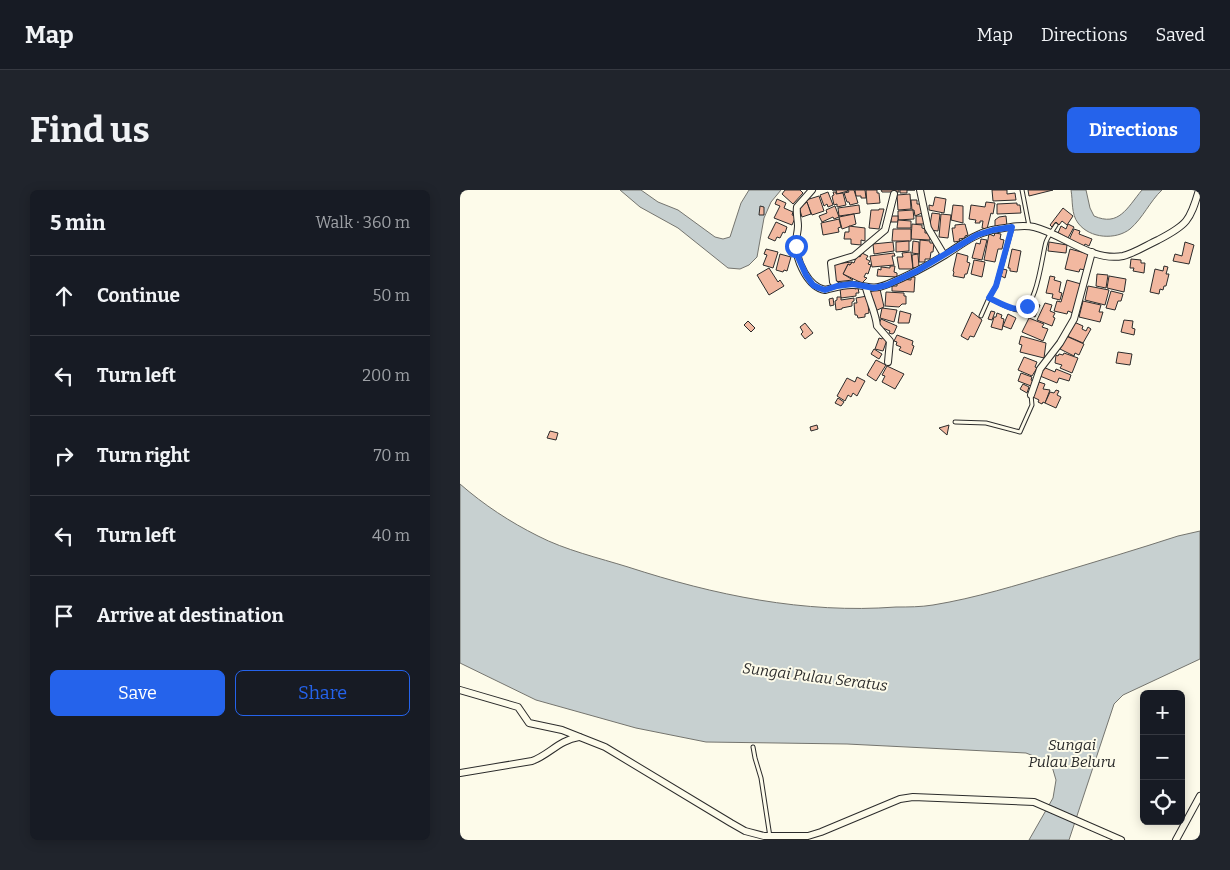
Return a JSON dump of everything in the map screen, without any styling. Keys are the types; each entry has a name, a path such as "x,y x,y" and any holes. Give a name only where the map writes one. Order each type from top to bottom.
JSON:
{"street":[{"path":"812,190 797,207 798,228 796,246 798,257 806,275 813,285 825,290 853,284 866,288 887,285 917,271 972,238 983,233 1012,227 1029,226 1092,252 1123,256 1181,228 1190,216 1199,190"},
{"path":"920,190 928,228 944,255"},
{"path":"837,286 833,282 831,263 854,256 885,230 889,222 894,194"},
{"path":"1031,395 1040,369 1060,343 1074,319 1092,252"},
{"path":"866,288 879,331 888,337 890,341 888,362"},
{"path":"460,690 518,707 526,720 531,724 581,736 614,752 739,828 770,838 812,835 907,797 1039,804 1121,840"},
{"path":"460,773 532,761 560,743 581,736"},
{"path":"1176,840 1200,796"}],"lane":[{"path":"1022,190 1029,226"},
{"path":"989,298 1018,310 1027,306 1036,290 1046,240 1056,225"},
{"path":"981,316 996,286 1012,227"},
{"path":"955,422 986,423 1020,432 1032,405 1031,395"},
{"path":"753,747 754,758 761,778 770,838"}],"water":[{"path":"620,190 641,190 658,202 678,210 715,237 723,239 730,237 741,203 749,190 781,190 771,202 764,218 757,257 749,265 740,269 728,268 678,228 640,207"},
{"path":"1071,190 1086,190 1094,216 1110,219 1122,214 1142,190 1162,190 1130,229 1118,235 1103,236 1089,232 1078,223 1073,212"},
{"path":"460,484 488,506 517,525 571,550 660,577 726,594 793,605 827,608 914,607 949,602 1012,587 1200,531 1200,659 1123,695 1114,704 1069,840 1029,840 1053,798 1056,780 1051,763 1026,753 847,744 706,742 636,728 536,700 460,663"}],"building":[{"path":"785,190 800,190 803,193 793,204 782,194"},
{"path":"836,190 847,190 848,191 837,194"},
{"path":"848,190 854,190 858,203 850,205 847,202 844,193 849,192"},
{"path":"855,190 865,190 866,198 856,196"},
{"path":"866,190 877,190 880,203 867,204"},
{"path":"881,190 899,190 899,192 882,192"},
{"path":"900,190 907,190 907,193 900,193"},
{"path":"992,190 1007,190 1007,194 1015,193 1016,200 993,201"},
{"path":"1028,190 1053,190 1029,196"},
{"path":"828,192 833,205 828,207 827,204 824,206 820,195"},
{"path":"833,192 836,192 836,194 843,193 846,205 837,207 837,204 834,205"},
{"path":"910,194 911,209 898,210 897,195"},
{"path":"819,196 824,211 812,215 806,200"},
{"path":"935,197 946,199 944,213 929,210 929,205 933,206"},
{"path":"777,199 786,203 784,208 793,212 792,215 796,216 792,225 774,218 780,206 775,204"},
{"path":"911,200 917,200 917,204 921,204 922,213 915,216"},
{"path":"807,202 811,214 802,217 799,207"},
{"path":"986,202 995,203 987,229 982,228 983,221 975,223 976,220 969,219 971,205 985,207"},
{"path":"1017,203 1017,205 1020,205 1021,213 997,214 997,204"},
{"path":"859,205 860,213 839,216 838,208"},
{"path":"953,205 963,206 963,223 951,220"},
{"path":"760,206 764,207 764,215 759,215"},
{"path":"835,206 839,217 834,219 833,217 822,222 819,216 827,213 826,210"},
{"path":"1063,208 1073,216 1067,225 1062,221 1059,225 1056,222 1052,227 1050,225"},
{"path":"884,209 879,229 869,228 871,210"},
{"path":"913,210 914,219 898,220 898,211"},
{"path":"932,213 940,214 938,231 929,230"},
{"path":"854,214 856,224 842,229 839,217"},
{"path":"941,214 951,215 948,238 939,237"},
{"path":"891,216 898,216 898,222 891,222"},
{"path":"916,216 926,216 926,224 916,224"},
{"path":"1006,216 1007,226 995,228 995,220"},
{"path":"839,219 841,227 838,228 839,232 823,235 821,223"},
{"path":"898,220 911,221 911,228 897,228"},
{"path":"776,222 787,227 785,233 783,232 780,238 777,237 775,241 768,238"},
{"path":"912,224 922,225 925,233 930,233 930,240 911,239"},
{"path":"965,224 968,235 965,238 959,239 960,241 954,242 952,228 955,228 955,225"},
{"path":"1068,224 1074,227 1068,238 1058,233 1061,226 1066,229"},
{"path":"849,226 865,228 865,241 861,240 861,245 851,244 851,239 844,239 845,232 849,232"},
{"path":"893,229 911,229 911,241 892,241"},
{"path":"1074,229 1080,231 1079,234 1092,239 1089,246 1069,240"},
{"path":"995,233 1001,234 1000,239 1004,240 1002,249 998,249 995,262 984,260 989,234 994,236"},
{"path":"981,239 987,240 982,260 972,258 976,243 980,244"},
{"path":"920,240 934,243 930,259 925,259 925,262 919,262"},
{"path":"909,241 909,251 896,252 896,242"},
{"path":"913,241 919,242 919,254 912,253"},
{"path":"893,242 894,251 874,254 873,244"},
{"path":"1049,242 1067,245 1066,253 1048,251"},
{"path":"1185,242 1194,245 1189,264 1173,261 1175,254 1182,256"},
{"path":"766,249 778,252 773,268 763,265 767,255 764,254"},
{"path":"1012,249 1021,251 1017,272 1010,271 1010,268 1008,268"},
{"path":"1070,249 1089,254 1085,270 1080,269 1079,272 1065,269"},
{"path":"911,252 913,269 899,269 897,257 903,257 902,253"},
{"path":"862,253 868,256 866,259 870,261 868,264 871,265 868,274 866,273 864,277 867,278 862,283 843,274 848,264 854,263 857,255 860,257"},
{"path":"894,253 895,256 892,256 894,265 872,267 870,256"},
{"path":"957,253 968,256 967,262 970,263 964,278 953,276"},
{"path":"780,254 791,257 787,271 776,270"},
{"path":"918,254 919,267 913,268 912,255"},
{"path":"1131,259 1141,260 1141,263 1145,263 1144,273 1133,271 1134,268 1130,268"},
{"path":"974,260 985,262 982,277 971,274"},
{"path":"852,262 850,265 848,264 843,274 853,280 835,282 834,264"},
{"path":"890,266 895,266 894,272 897,273 897,277 877,276 878,269 881,270 881,267 890,268"},
{"path":"1164,266 1168,267 1166,274 1169,274 1166,286 1164,286 1163,290 1160,289 1159,294 1150,292 1155,269 1163,271"},
{"path":"769,268 778,282 780,280 784,286 769,295 757,275"},
{"path":"1003,269 1007,270 1005,278 1001,276"},
{"path":"1097,274 1108,275 1106,288 1096,286"},
{"path":"1050,276 1055,277 1054,280 1061,282 1059,292 1062,293 1060,300 1052,298 1053,294 1046,293"},
{"path":"1109,276 1126,279 1124,292 1107,288"},
{"path":"911,277 915,277 914,292 892,291 892,286 897,286 897,281 901,279 911,280"},
{"path":"1067,280 1081,284 1073,313 1068,311 1067,314 1054,311 1057,301 1061,302"},
{"path":"855,286 855,289 858,288 859,293 856,293 856,296 841,298 840,288"},
{"path":"1088,286 1109,290 1105,305 1085,300"},
{"path":"880,289 884,307 875,311 869,292"},
{"path":"1111,291 1123,294 1115,310 1106,308"},
{"path":"886,292 904,293 906,304 902,304 899,307 885,306"},
{"path":"867,296 869,313 865,314 865,317 858,318 855,315 854,303 857,303 856,298"},
{"path":"837,297 841,297 841,300 854,298 852,306 836,310 835,301"},
{"path":"833,298 834,305 830,306 829,299"},
{"path":"1083,301 1101,305 1099,312 1103,312 1100,322 1079,317"},
{"path":"1034,303 1040,305 1035,317 1030,314"},
{"path":"1045,303 1052,305 1050,311 1055,313 1052,326 1037,320"},
{"path":"882,308 897,310 894,322 880,318"},
{"path":"900,311 911,314 909,323 898,323"},
{"path":"991,311 995,312 992,320 988,319"},
{"path":"972,312 982,320 974,337 970,336 968,340 961,336"},
{"path":"997,313 1002,315 1001,318 1004,319 1002,330 991,327"},
{"path":"1008,314 1016,318 1011,329 1003,326"},
{"path":"1029,318 1044,324 1042,327 1048,329 1043,341 1022,332"},
{"path":"881,319 897,326 894,333 889,333 890,331 878,326"},
{"path":"1124,320 1133,321 1134,335 1121,332"},
{"path":"748,321 755,328 751,332 744,325"},
{"path":"1074,322 1083,326 1082,329 1086,331 1088,327 1091,329 1083,343 1067,336"},
{"path":"805,323 813,333 805,339 801,334 803,332 800,327"},
{"path":"897,335 913,341 912,345 914,346 911,355 899,350 901,347 896,345 897,342 894,341"},
{"path":"883,336 888,337 883,351 875,349 879,338 882,339"},
{"path":"1021,336 1046,343 1044,358 1020,352 1022,345 1019,344"},
{"path":"1066,336 1084,344 1079,355 1075,353 1074,356 1060,349"},
{"path":"874,349 882,354 879,359 871,354"},
{"path":"1118,352 1132,354 1130,365 1116,363"},
{"path":"1064,353 1078,358 1072,373 1060,368 1062,365 1055,363 1056,355 1063,355"},
{"path":"1024,357 1037,362 1035,367 1037,368 1032,376 1018,370"},
{"path":"876,360 886,365 876,381 867,375"},
{"path":"887,366 904,374 895,389 882,382 885,376 882,375"},
{"path":"1043,367 1055,372 1056,369 1071,375 1069,381 1059,378 1057,383 1040,376"},
{"path":"1021,373 1032,377 1031,386 1018,381"},
{"path":"857,377 865,381 857,396 853,393 851,397 848,395 845,401 837,396 847,378 855,382"},
{"path":"1039,382 1045,384 1043,389 1050,390 1045,403 1043,402 1042,404 1033,397"},
{"path":"1023,384 1029,387 1027,393 1020,389"},
{"path":"1056,390 1059,391 1057,395 1061,397 1056,408 1045,403 1050,392 1054,393"},
{"path":"838,398 844,402 841,406 835,403"},
{"path":"817,425 818,429 811,431 810,427"},
{"path":"949,425 947,435 939,428"},
{"path":"550,431 558,433 556,440 547,438"}],"route":[{"path":"796,246 798,257 806,275 813,285 822,290 853,284 874,288 887,285 917,271 977,235 1012,227 996,286 989,298 1018,310 1027,306"}],"water label":[{"name":"Sungai Pulau Seratus","path":"815,677"},
{"name":"Sungai Pulau Beluru","path":"1072,754"}]}
